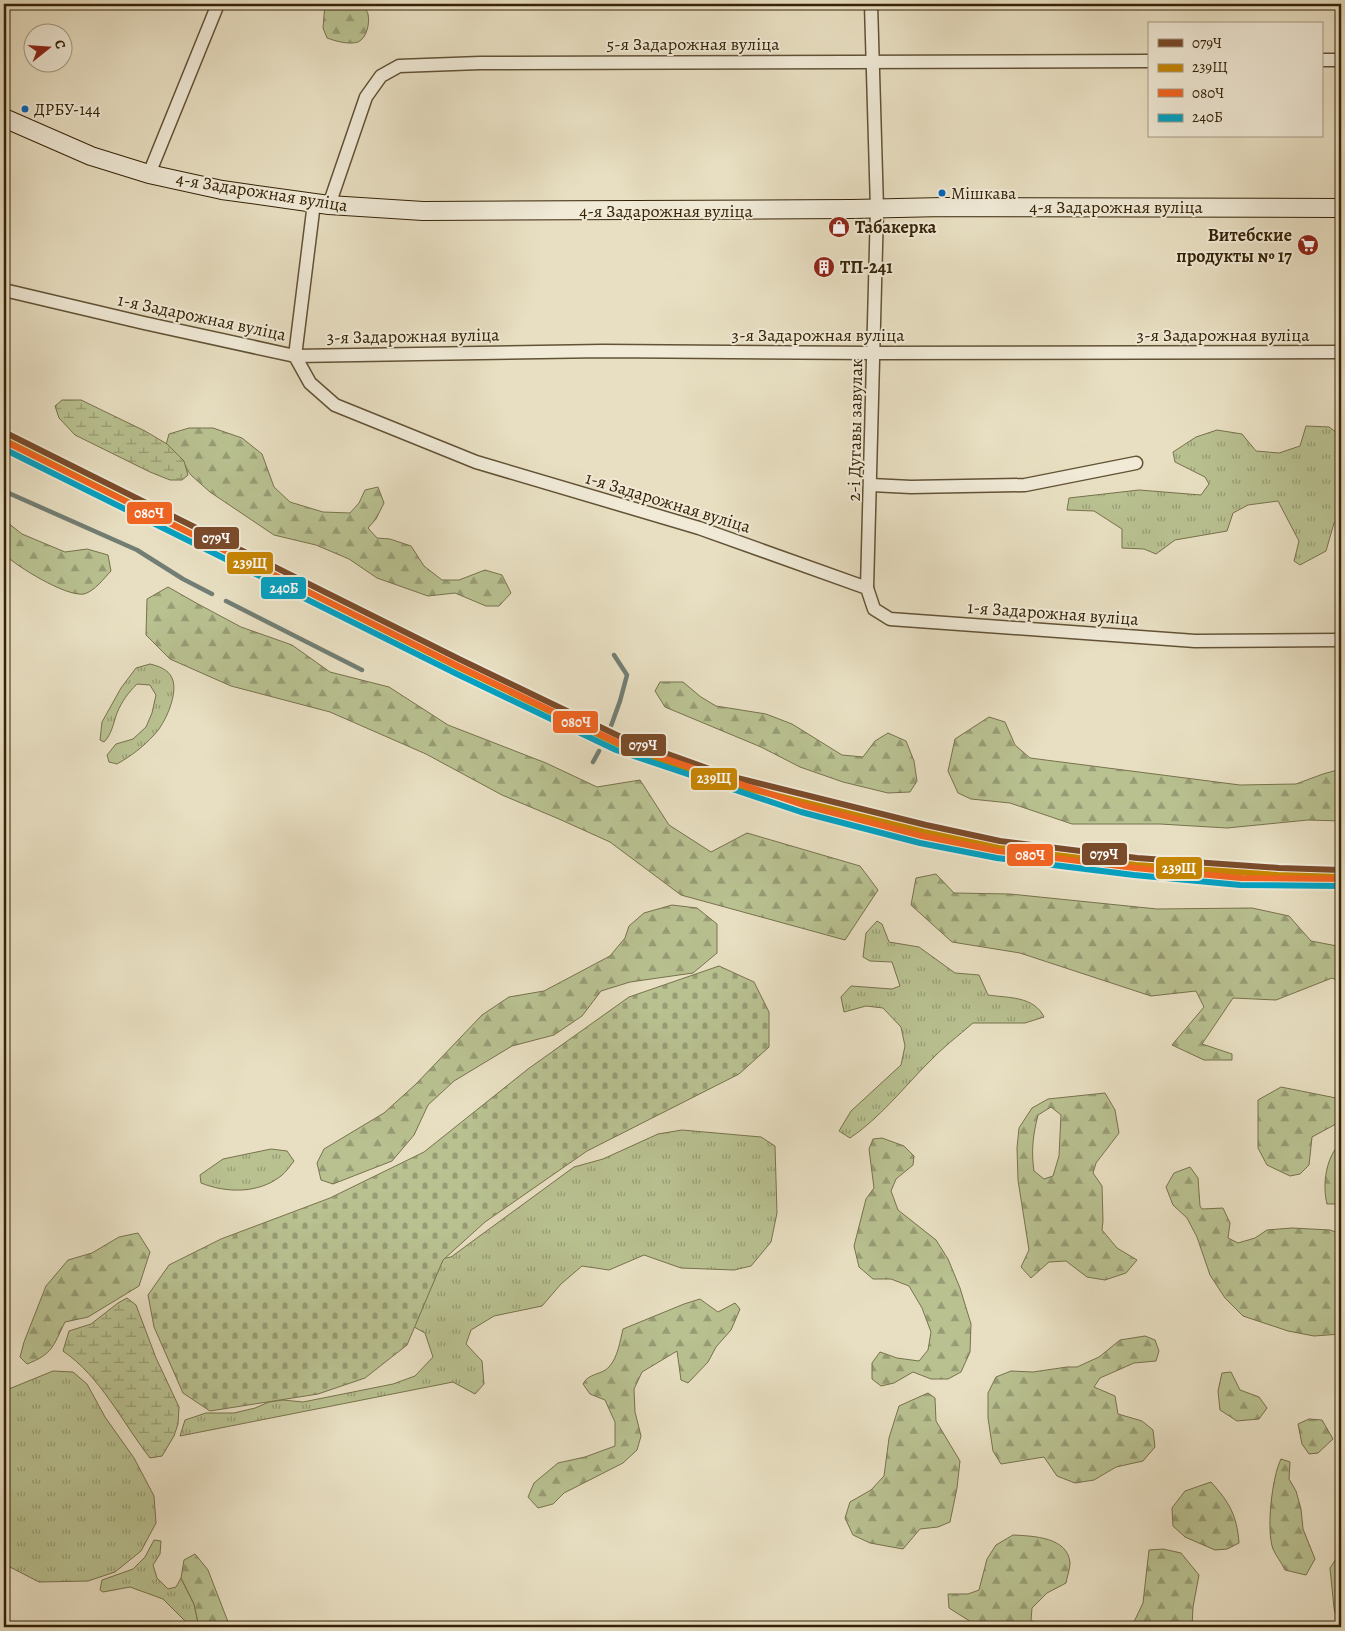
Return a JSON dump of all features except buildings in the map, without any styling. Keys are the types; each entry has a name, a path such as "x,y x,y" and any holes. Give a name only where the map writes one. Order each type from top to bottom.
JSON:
{"main road":[{"name":"4-я Задарожная вуліца","path":"4,118 91,156 149,174 222,190 322,204 423,212 944,207 1341,208"}],"street":[{"path":"149,174 218,4"},
{"name":"2-і Дугавы завулак","path":"867,588 877,208 871,4"},
{"path":"1322,60 1341,60"},
{"name":"5-я Задарожная вуліца","path":"295,356 322,204 366,96 381,76 400,66 490,63 1148,61"},
{"name":"1-я Задарожная вуліца","path":"4,290 295,356 310,382 335,405 344,409 476,462 699,528 867,588 874,609 890,619 1194,641 1341,640"},
{"name":"3-я Задарожная вуліца","path":"295,356 603,351 874,353 1341,352"},
{"path":"871,485 912,487 1025,485 1136,463"}],"green space":[{"path":"325,4 362,4 368,14 369,22 364,37 354,43 327,38 323,28"},
{"path":"62,400 81,400 145,431 167,444 184,461 188,475 182,480 170,480 75,435 59,418 55,406"},
{"path":"1306,426 1329,427 1341,436 1341,519 1334,523 1326,551 1300,565 1294,561 1299,541 1278,501 1248,505 1233,513 1227,531 1175,540 1156,554 1144,549 1122,548 1122,529 1094,511 1067,510 1069,498 1139,490 1201,495 1209,484 1205,477 1175,462 1173,452 1196,437 1217,430 1242,434 1256,451 1279,453 1300,446"},
{"path":"189,428 213,428 242,438 262,454 274,487 290,502 323,512 350,513 359,503 365,490 378,487 384,503 376,519 368,528 377,538 390,539 411,546 424,566 442,580 459,580 485,570 502,575 511,593 499,606 486,606 455,593 428,596 377,578 349,559 316,545 274,535 210,492 192,476 166,445 169,434"},
{"path":"8,523 22,534 65,552 87,549 108,555 111,571 96,587 84,594 76,594 54,586 19,566 4,554 4,524"},
{"path":"168,587 241,627 292,645 330,672 389,687 448,725 546,763 597,787 640,780 669,825 711,852 747,833 860,866 878,890 845,940 681,895 610,842 502,795 426,754 330,712 231,686 170,659 146,635 147,599"},
{"path":"150,664 165,670 172,678 174,692 170,708 158,730 137,751 117,764 109,762 107,755 116,744 133,739 146,727 152,713 156,695 150,685 137,684 128,694 119,709 111,732 104,742 100,740 102,722 121,688 136,668"},
{"path":"660,682 683,682 701,697 716,706 766,714 792,724 842,755 863,757 875,741 888,733 906,741 914,761 917,781 910,792 888,793 843,782 800,767 761,747 665,707 655,691"},
{"path":"989,717 1005,722 1015,745 1030,758 1240,785 1296,784 1341,769 1341,821 1308,820 1227,828 1160,824 1072,824 1010,803 971,799 958,793 948,771 955,739"},
{"path":"936,874 954,893 1010,894 1157,909 1252,908 1289,916 1311,941 1337,946 1341,945 1341,982 1332,978 1276,1000 1233,998 1202,1044 1232,1054 1232,1060 1204,1060 1172,1045 1204,1007 1196,991 1151,996 1020,953 952,942 911,905 916,878"},
{"path":"672,905 697,908 717,924 717,953 693,973 630,982 601,991 582,1016 554,1035 512,1046 454,1081 428,1105 414,1135 392,1161 333,1184 321,1180 317,1163 324,1149 384,1113 416,1084 482,1015 509,997 544,991 610,956 625,938 629,926 644,913"},
{"path":"877,921 882,924 889,942 919,947 955,973 979,975 988,995 1020,999 1034,1005 1044,1017 1025,1023 973,1023 934,1057 881,1112 850,1138 839,1131 851,1111 901,1065 905,1046 901,1027 883,1008 866,1006 844,1012 841,997 851,986 892,989 900,986 892,962 870,961 863,957 866,933"},
{"path":"719,966 754,982 769,1012 769,1047 739,1074 587,1151 485,1222 443,1260 407,1345 365,1378 318,1394 210,1411 183,1393 154,1327 148,1295 169,1265 221,1239 330,1198 424,1152 528,1069 629,997"},
{"path":"1281,1087 1341,1099 1341,1124 1336,1124 1312,1137 1309,1165 1300,1174 1290,1176 1267,1165 1258,1148 1258,1100"},
{"path":"1105,1093 1115,1110 1119,1133 1096,1163 1093,1173 1102,1186 1102,1230 1117,1248 1137,1260 1126,1273 1105,1280 1087,1277 1066,1261 1049,1262 1031,1278 1021,1267 1029,1250 1018,1180 1017,1148 1019,1128 1032,1108 1048,1099","holes":["1051,1107 1061,1115 1059,1156 1053,1176 1044,1179 1034,1171 1033,1164 1033,1143 1038,1115"]},
{"path":"682,1130 761,1137 775,1146 777,1213 771,1242 751,1266 734,1270 681,1268 644,1255 609,1270 582,1266 561,1284 542,1306 494,1316 471,1330 466,1344 482,1361 484,1384 475,1394 453,1382 180,1436 185,1420 206,1413 234,1413 255,1408 269,1402 283,1400 303,1402 393,1384 415,1376 433,1357 425,1333 396,1317 417,1263 451,1257 574,1167 603,1159 658,1134"},
{"path":"882,1138 904,1146 914,1156 913,1165 896,1179 891,1191 898,1210 936,1240 948,1259 960,1288 971,1324 970,1352 961,1372 948,1379 931,1379 913,1372 894,1383 881,1386 872,1379 872,1363 880,1352 897,1358 919,1361 928,1350 931,1332 922,1308 909,1286 891,1279 873,1279 859,1267 854,1246 866,1199 874,1188 869,1149 873,1139"},
{"path":"1341,1142 1341,1202 1339,1204 1327,1204 1325,1188 1326,1171 1332,1155"},
{"path":"271,1149 287,1151 294,1161 283,1174 272,1182 252,1189 242,1190 221,1189 201,1183 200,1175 223,1159"},
{"path":"1190,1167 1198,1178 1200,1206 1202,1209 1223,1208 1230,1223 1228,1238 1238,1243 1255,1238 1267,1230 1292,1228 1330,1230 1341,1234 1341,1334 1314,1336 1288,1331 1243,1316 1225,1298 1210,1275 1197,1237 1187,1218 1173,1205 1166,1187 1174,1173"},
{"path":"138,1233 150,1252 139,1286 88,1317 65,1322 55,1343 47,1353 27,1364 20,1357 46,1286 68,1260 92,1253 119,1237"},
{"path":"127,1298 136,1305 156,1358 179,1407 178,1424 174,1436 162,1456 150,1458 100,1387 89,1374 63,1351 69,1331 91,1324"},
{"path":"700,1299 718,1312 735,1303 740,1309 731,1330 716,1347 708,1362 688,1383 681,1380 677,1351 642,1372 634,1389 635,1412 641,1436 637,1450 623,1463 564,1493 553,1504 538,1508 528,1497 534,1483 558,1463 585,1457 615,1446 615,1422 605,1400 590,1394 583,1384 588,1378 606,1370 615,1359 623,1329"},
{"path":"1145,1336 1155,1340 1159,1351 1156,1361 1134,1363 1100,1378 1094,1387 1115,1396 1118,1414 1142,1421 1153,1430 1155,1447 1143,1461 1116,1467 1094,1480 1075,1483 1057,1476 1044,1457 1001,1464 993,1451 988,1418 988,1393 996,1377 1011,1371 1033,1372 1077,1367 1099,1357 1120,1340"},
{"path":"53,1371 73,1372 87,1384 105,1417 134,1458 154,1496 156,1523 141,1551 115,1572 88,1581 39,1582 10,1567 4,1566 4,1391"},
{"path":"1231,1372 1240,1390 1259,1397 1267,1408 1259,1419 1237,1421 1220,1410 1218,1391 1222,1373"},
{"path":"928,1393 935,1398 936,1421 960,1461 950,1522 938,1527 920,1529 903,1549 870,1543 853,1535 845,1518 850,1502 871,1490 884,1476 889,1438 899,1406"},
{"path":"1309,1419 1322,1420 1333,1439 1318,1453 1309,1454 1302,1444 1298,1424"},
{"path":"1281,1459 1290,1462 1289,1479 1296,1491 1301,1509 1303,1529 1315,1559 1306,1575 1285,1570 1273,1549 1271,1540 1271,1504 1275,1478"},
{"path":"1211,1482 1223,1496 1236,1524 1239,1543 1227,1549 1215,1550 1185,1537 1173,1526 1172,1508 1185,1491"},
{"path":"1013,1535 1039,1537 1056,1543 1063,1548 1068,1554 1070,1563 1066,1583 1047,1593 1032,1608 1031,1620 1042,1627 979,1627 949,1608 948,1594 968,1594 979,1590 987,1559 996,1545"},
{"path":"154,1540 161,1541 160,1554 153,1565 157,1578 168,1589 176,1587 181,1578 194,1604 199,1627 191,1627 163,1599 130,1587 103,1592 100,1590 102,1580 133,1569 145,1557"},
{"path":"1163,1549 1181,1553 1199,1575 1193,1607 1192,1627 1130,1627 1143,1603 1149,1550"},
{"path":"195,1554 208,1570 230,1627 199,1627 194,1604 181,1578 184,1560"},
{"path":"1336,1559 1341,1561 1341,1627 1338,1626 1334,1608 1330,1568"}],"waterway":[{"path":"4,491 137,550 183,579 212,594"},
{"path":"226,601 362,670"},
{"path":"611,726 627,675 614,655"},
{"path":"593,762 599,751"}],"transit line":[{"name":"079Ч","path":"4,432 461,660 623,738 729,776 926,825 1000,841 1137,858 1279,868 1341,870"},
{"name":"239Щ","path":"4,440 458,667 620,745 726,783 924,832 999,848 1136,865 1278,875 1341,877"},
{"name":"080Ч","path":"4,441 460,667 619,743 803,805 922,836 998,851 1135,868 1241,878 1341,879"},
{"name":"240Б","path":"4,449 457,674 616,750 801,812 920,843 997,858 1134,875 1240,885 1341,886"}],"place":[{"name":"ДРБУ-144","path":"25,109"},
{"name":"Мішкава","path":"942,193"},
{"name":"Табакерка","path":"839,227"},
{"name":"Витебские продукты № 17","path":"1308,245"},
{"name":"ТП-241","path":"824,267"}]}
